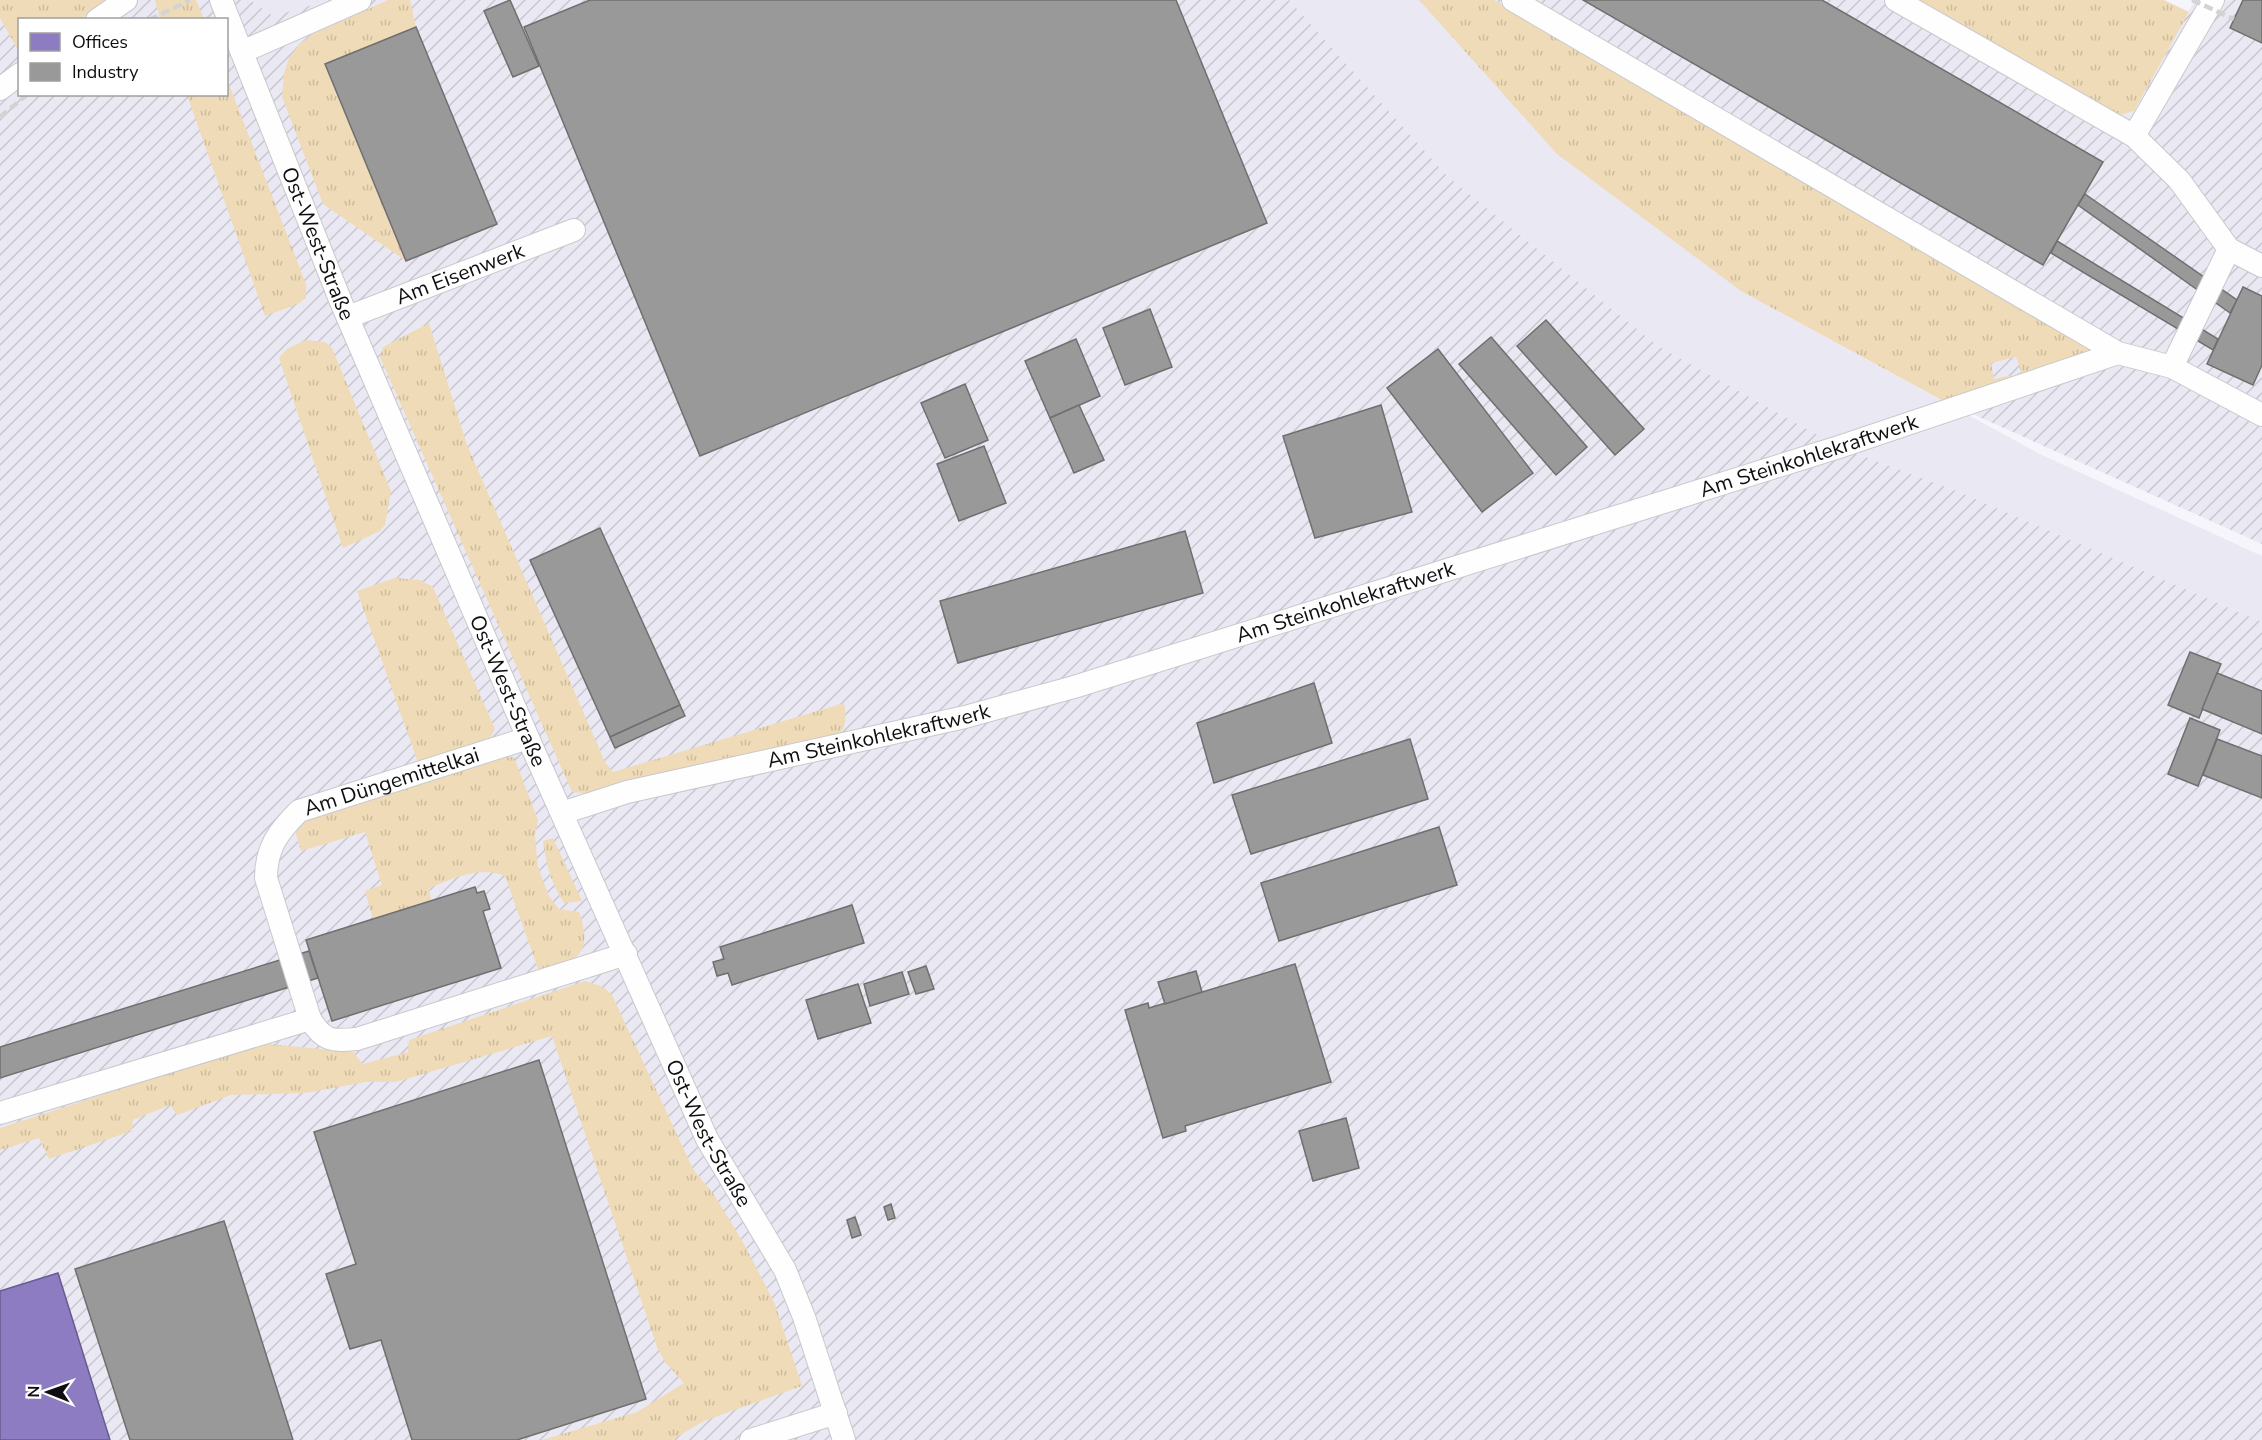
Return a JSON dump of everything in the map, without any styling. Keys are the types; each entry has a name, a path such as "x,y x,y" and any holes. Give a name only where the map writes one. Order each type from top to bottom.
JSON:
{"street":[{"path":"101,18 126,0"},
{"name":"Ost-West-Straße","path":"221,0 348,316 528,738 707,1139 785,1270 844,1440"},
{"path":"242,52 360,0"},
{"path":"1513,0 2118,353 2172,367 2260,407"},
{"path":"1896,0 2134,136 2179,180 2229,249 2262,266"},
{"path":"2134,136 2213,0"},
{"path":"0,89 18,76"},
{"name":"Am Eisenwerk","path":"348,316 573,230"},
{"path":"2172,367 2229,249"},
{"name":"Am Steinkohlekraftwerk","path":"562,813 627,792 965,717 1074,687 1892,430 2118,353"},
{"name":"Am Düngemittelkai","path":"528,738 299,811 281,830 266,859 266,878 310,1019 319,1034 334,1041 357,1039 626,954"},
{"path":"0,1113 310,1019"},
{"path":"751,1440 836,1413"}],"shaded area":[{"path":"0,0 250,0 273,16 330,0 1289,0 1448,177 1658,346 1839,447 1959,492 2262,622 2262,1440 0,1440"},
{"path":"250,0 330,0 273,16"},
{"path":"1289,0 1419,0 1557,154 1741,291 2042,455 2262,556 2262,622 1959,492 1839,447 1658,346 1448,177"},
{"path":"1419,0 1919,0 2120,115 2134,111 2195,0 2262,0 2262,544 1948,403 1741,291 1557,154"}],"green space":[{"path":"0,0 110,0 82,18 18,18 18,50 0,18"},
{"path":"155,0 196,0 204,18 160,18"},
{"path":"388,0 410,0 416,27 326,64 406,261 323,204 282,97 284,73 289,58 299,45 313,34"},
{"path":"1419,0 1494,0 2090,342 2091,353 2020,381 2017,374 2021,371 2016,357 1991,363 1994,379 2012,375 2014,382 1947,403 1741,291 1557,154"},
{"path":"1919,0 2164,0 2189,12 2134,111 2120,115"},
{"path":"228,82 306,284 306,298 298,304 265,316 187,96 228,96"},
{"path":"429,323 467,445 605,762 613,772 844,703 844,725 837,738 832,742 584,793 572,792 380,357 383,347"},
{"path":"306,340 325,342 332,348 391,491 385,525 380,531 343,548 279,358 287,349"},
{"path":"395,578 420,580 433,587 495,729 486,745 420,768 357,591"},
{"path":"498,756 514,757 538,820 535,836 538,867 549,896 559,909 579,912 583,926 583,947 579,954 573,960 540,974 505,876 486,872 466,874 429,888 431,900 373,919 365,891 382,885 365,832 301,851 294,827 298,821"},
{"path":"553,838 582,901 564,903 552,881 543,841"},
{"path":"585,981 603,987 612,995 693,1169 715,1196 744,1244 775,1304 802,1386 704,1421 672,1440 542,1440 637,1412 684,1383 665,1362 657,1347 552,1036 396,1082 366,1082 305,1093 231,1095 177,1115 170,1105 133,1120 132,1131 49,1159 39,1138 0,1150 0,1128 243,1049 268,1044 353,1052 363,1064 408,1052 409,1040"}],"building: Offices":[{"path":"58,1273 110,1440 0,1440 0,1291"}],"building: Industry":[{"path":"510,0 539,66 513,77 484,11"},
{"path":"590,0 1176,0 1267,223 700,456 524,27"},
{"path":"1583,0 1822,0 2103,162 2043,265"},
{"path":"2243,0 2262,0 2262,43 2230,28"},
{"path":"416,27 497,224 406,261 325,64"},
{"path":"2085,194 2237,300 2230,313 2078,205"},
{"path":"2057,241 2218,339 2213,350 2051,253"},
{"path":"2243,287 2262,296 2262,365 2253,385 2207,364"},
{"path":"1150,309 1172,367 1125,385 1103,328"},
{"path":"1546,320 1644,429 1615,455 1517,346"},
{"path":"1491,337 1587,447 1556,475 1459,364"},
{"path":"1076,339 1100,396 1050,418 1025,361"},
{"path":"1438,349 1533,473 1482,512 1387,388"},
{"path":"965,384 988,440 945,458 921,403"},
{"path":"1079,405 1104,460 1074,473 1050,418"},
{"path":"1381,405 1412,512 1315,538 1283,436"},
{"path":"984,446 1006,503 959,521 937,464"},
{"path":"600,528 680,705 610,737 530,560"},
{"path":"1185,531 1203,593 958,663 940,601"},
{"path":"2190,652 2221,664 2199,718 2168,705"},
{"path":"2217,673 2262,691 2262,734 2202,709"},
{"path":"1314,683 1332,743 1214,783 1197,723"},
{"path":"680,705 685,716 615,748 610,737"},
{"path":"2190,718 2220,730 2198,786 2168,774"},
{"path":"1410,739 1428,799 1251,854 1232,795"},
{"path":"2217,739 2262,756 2262,798 2203,775"},
{"path":"1439,827 1457,885 1279,941 1261,883"},
{"path":"475,887 477,893 484,891 490,909 483,911 501,968 332,1021 306,940"},
{"path":"852,905 864,943 732,985 728,973 717,976 713,962 724,959 720,947"},
{"path":"309,951 318,978 0,1078 0,1047"},
{"path":"1295,964 1331,1082 1185,1126 1186,1131 1163,1138 1125,1010 1148,1003 1149,1008"},
{"path":"926,966 934,989 916,994 908,972"},
{"path":"1196,971 1202,992 1165,1004 1158,982"},
{"path":"902,972 909,994 870,1006 864,984"},
{"path":"858,984 871,1023 818,1039 806,1000"},
{"path":"539,1060 646,1399 517,1440 412,1440 381,1340 350,1349 326,1274 356,1264 314,1132"},
{"path":"1346,1118 1359,1168 1313,1181 1299,1131"},
{"path":"891,1204 895,1218 888,1220 884,1207"},
{"path":"855,1217 861,1235 852,1238 847,1220"},
{"path":"224,1221 293,1440 130,1440 75,1269"}],"railway":[{"path":"153,18 190,0"},
{"path":"2192,0 2234,19"},
{"path":"0,117 26,96"}]}
